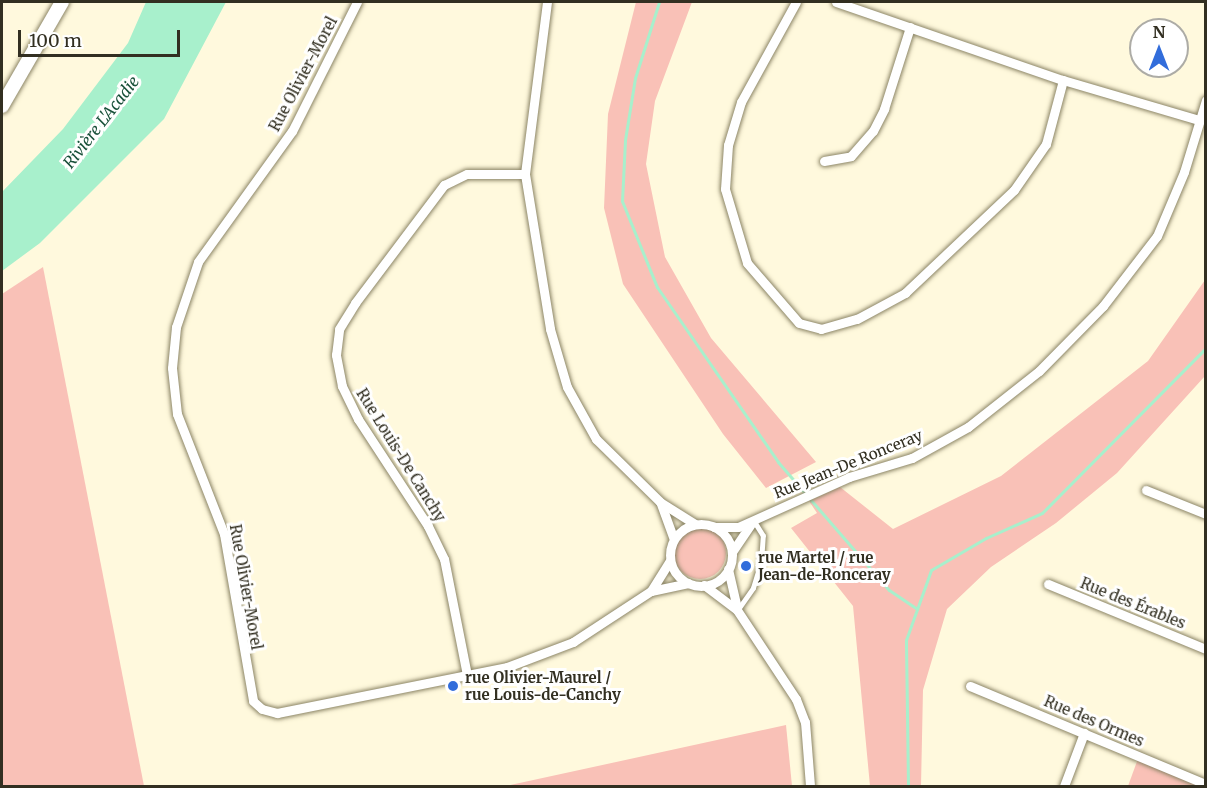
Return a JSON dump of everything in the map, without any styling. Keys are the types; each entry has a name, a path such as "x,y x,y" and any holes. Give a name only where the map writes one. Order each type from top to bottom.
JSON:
{"main road":[{"path":"2,106 63,2"}],"street":[{"name":"Rue Olivier-Morel","path":"357,2 301,116 216,234 192,276 174,338 172,380 177,414 224,534 249,687 257,705 277,713 467,675 555,650 651,591 688,583"},
{"path":"547,2 525,174 537,263 567,387 596,440 660,502 695,524 714,527 728,540 732,552"},
{"path":"796,2 741,102 728,145 724,189 747,263 799,323 821,329 857,319 905,293 1014,190 1046,144 1063,80"},
{"path":"836,2 1063,80 1199,120"},
{"path":"824,161 851,156 873,131 884,109 910,27"},
{"name":"Rue Jean-De Ronceray","path":"714,527 732,528 849,477 912,458 968,427 1039,371 1103,306 1157,236 1184,172 1206,100"},
{"name":"Rue Louis-De Canchy","path":"467,675 444,559 428,526 358,419 342,386 336,355 339,329 355,303 444,185 467,174 525,174"},
{"path":"1146,490 1206,514"},
{"path":"660,502 674,538 670,560 676,573 688,583 704,585 718,580 728,569"},
{"path":"737,610 728,569 732,552 753,520"},
{"path":"674,538 695,524"},
{"name":"Rue Olivier-Morel","path":"651,591 670,560"},
{"name":"Rue des Érables","path":"1048,584 1206,649"},
{"path":"704,585 737,610 796,699 805,722 810,786"},
{"name":"Rue des Ormes","path":"970,686 1202,784"},
{"path":"1064,786 1084,733"}],"lane":[{"path":"737,610 753,588 761,561 763,536 753,520"}],"shaded area":[{"path":"636,2 692,2 655,101 646,164 665,257 711,338 816,462 766,488 723,434 623,284 604,208 608,114"},
{"path":"43,267 144,786 2,786 2,294"},
{"path":"1205,280 1205,376 1117,473 1056,523 991,567 947,609 923,690 921,786 870,786 853,606 791,528 817,513 809,501 840,487 893,529 1001,476 1148,361"},
{"path":"700,527 710,529 718,535 724,543 726,553 724,563 718,571 710,577 700,579 690,577 682,571 676,563 674,553 676,543 682,535 690,529"},
{"path":"786,725 792,786 506,786"},
{"path":"1139,756 1202,782 1200,786 1128,786"}],"water":[{"name":"Rivière L'Acadie","path":"146,2 226,2 164,119 40,243 2,271 2,192 63,129 128,43"}],"waterway":[{"path":"659,2 635,78 625,140 622,201 657,287 778,462 889,590 917,609"},
{"path":"908,786 906,640 931,570 986,538 1042,513 1206,348"}],"place":[{"name":"rue Martel / rue Jean-de-Ronceray","path":"746,566"},
{"name":"rue Olivier-Maurel / rue Louis-de-Canchy","path":"453,686"}]}
